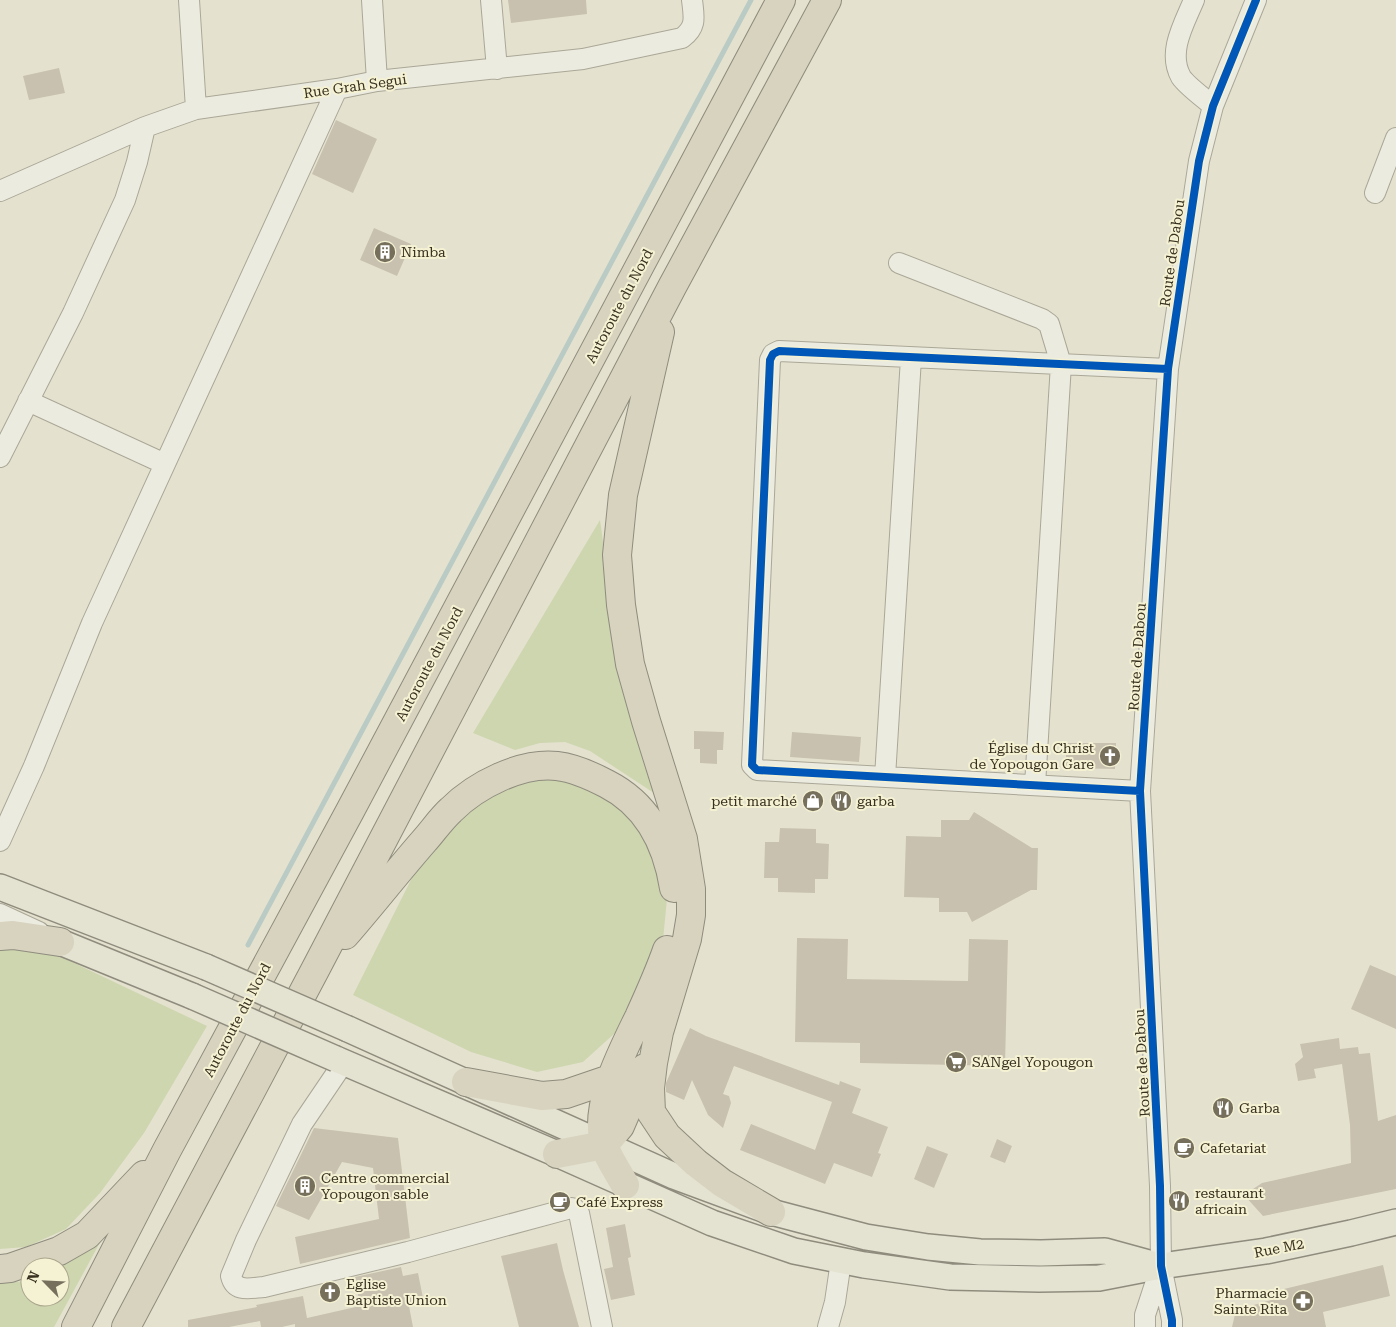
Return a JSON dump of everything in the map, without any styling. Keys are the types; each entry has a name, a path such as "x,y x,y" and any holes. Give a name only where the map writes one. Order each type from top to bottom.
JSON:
{"highway":[{"name":"Autoroute du Nord","path":"76,1327 168,1150 350,812 781,0"},
{"path":"126,1327 672,287 827,0"},
{"path":"557,1154 604,1144 620,1126 659,1032 687,940 691,914 691,888 683,839 630,664 621,605 617,555 623,495 640,426 656,345 672,287"},
{"path":"315,970 451,809 480,788 503,775 530,767 557,766 589,775 616,789 633,802 649,820 671,865 676,897 675,922 669,945 657,977 610,1079 605,1098 602,1125 604,1144 625,1185"},
{"path":"0,936 13,935 60,942"},
{"path":"659,1032 650,1088 651,1112 667,1136 696,1163 722,1183 772,1212"},
{"path":"466,1082 542,1096 566,1094 610,1079"},
{"path":"0,1268 10,1268 59,1251 87,1234 168,1150"}],"main road":[{"path":"0,887 206,967 674,1176 772,1212 866,1237 928,1247 980,1252 1105,1251 1161,1266"},
{"name":"Rue M2","path":"60,942 192,996 557,1154 712,1224 794,1251 841,1261 950,1277 1099,1278 1161,1266 1266,1251 1396,1222"}],"street":[{"path":"189,0 196,109"},
{"path":"372,0 377,81"},
{"path":"491,0 497,69"},
{"name":"Rue Grah Segui","path":"0,192 145,127 196,109 377,81 583,59 682,38 691,32 694,21 692,0"},
{"path":"1194,0 1179,36 1174,57 1182,78 1213,106"},
{"name":"Route de Dabou","path":"1172,1327 1161,1266 1160,1186 1146,877 1140,791 1168,369 1198,161 1213,106 1256,0"},
{"path":"0,841 34,766 92,623 338,88"},
{"path":"0,456 73,313 124,200 137,162 145,127"},
{"path":"1375,193 1396,138"},
{"path":"899,263 1042,318 1049,324 1061,364 1035,785"},
{"path":"1140,791 756,770 752,765 770,360 773,354 778,351 1168,369"},
{"path":"886,777 911,358"},
{"path":"28,401 165,464"},
{"path":"0,914 60,942"},
{"path":"340,1061 302,1124 233,1270 233,1282 236,1287 264,1287 408,1252 571,1208 579,1213 602,1327"},
{"path":"828,1327 835,1302 841,1261"},
{"name":"Route de Dabou","path":"1145,1327 1145,1314 1161,1266"}],"green space":[{"path":"600,520 614,619 660,797 590,751 565,742 540,743 515,750 473,733"},
{"path":"533,773 589,782 645,828 667,899 663,940 637,997 615,1033 583,1062 537,1072 471,1052 353,995 425,852 458,813"},
{"path":"0,944 53,953 207,1026 144,1133 100,1193 66,1229 26,1247 0,1249"},
{"path":"103,1237 70,1298 70,1259"},
{"path":"20,1282 20,1307 65,1307 54,1327 0,1327 0,1283"}],"building":[{"path":"508,0 586,0 587,14 511,23"},
{"path":"59,68 65,93 29,100 23,76"},
{"path":"336,120 377,139 353,193 312,174"},
{"name":"Nimba","path":"374,228 411,244 397,276 360,260"},
{"path":"694,731 724,732 723,750 717,750 717,764 700,763 700,749 694,749"},
{"path":"792,732 861,737 859,762 790,757"},
{"path":"1066,743 1116,743 1115,769 1066,768"},
{"path":"974,812 1032,848 1038,848 1037,890 1031,890 972,922 967,912 939,912 939,898 904,897 906,836 941,837 941,820 969,820"},
{"path":"780,828 816,829 816,843 829,844 828,879 815,879 815,893 778,892 778,878 764,878 765,842 779,842"},
{"path":"797,938 848,939 847,979 968,981 969,939 1008,940 1005,1066 860,1063 860,1043 795,1042"},
{"path":"1370,965 1396,976 1396,1029 1351,1009"},
{"path":"690,1028 706,1036 839,1085 840,1081 861,1089 852,1113 888,1127 878,1153 881,1154 872,1177 834,1163 825,1184 740,1150 751,1124 815,1150 832,1102 734,1066 723,1094 729,1096 731,1103 723,1128 708,1115 692,1080 684,1100 666,1092 666,1083"},
{"path":"1339,1038 1340,1049 1358,1047 1359,1054 1370,1053 1378,1121 1396,1115 1396,1189 1263,1216 1244,1195 1262,1183 1351,1163 1350,1125 1342,1064 1314,1069 1316,1078 1298,1081 1295,1064 1303,1057 1300,1044"},
{"name":"Centre commercial Yopougon sable","path":"314,1128 398,1138 410,1238 300,1264 295,1237 379,1219 373,1168 342,1162 309,1220 276,1206"},
{"path":"997,1139 1012,1146 1005,1163 990,1157"},
{"path":"927,1146 948,1154 934,1188 914,1179"},
{"path":"625,1224 631,1257 628,1258 635,1295 611,1300 604,1269 613,1267 606,1228"},
{"path":"557,1243 579,1327 519,1327 501,1256"},
{"path":"1383,1265 1390,1296 1323,1312 1326,1327 1232,1327 1236,1310 1285,1296 1284,1289"},
{"path":"401,1267 403,1276 418,1273 424,1303 409,1306 413,1327 295,1327 295,1324 282,1327 261,1327 260,1321 229,1327 188,1327 188,1320 303,1296 307,1318 360,1306 355,1277"}],"waterway":[{"path":"248,945 751,0"}],"cycle path":[{"path":"1172,1327 1161,1266 1160,1186 1140,791 1168,369 1199,161 1213,106 1256,0"},
{"path":"1140,791 757,770 752,765 770,360 773,354 779,351 1168,369"}],"place":[{"name":"Nimba","path":"385,252"},
{"name":"Église du Christ de Yopougon Gare","path":"1110,756"},
{"name":"petit marché","path":"813,801"},
{"name":"garba","path":"841,801"},
{"name":"SANgel Yopougon","path":"956,1062"},
{"name":"Garba","path":"1223,1108"},
{"name":"Cafetariat","path":"1184,1148"},
{"name":"Centre commercial Yopougon sable","path":"305,1186"},
{"name":"restaurant africain","path":"1179,1201"},
{"name":"Café Express","path":"560,1202"},
{"name":"Eglise Baptiste Union","path":"330,1292"},
{"name":"Pharmacie Sainte Rita","path":"1303,1301"}]}
